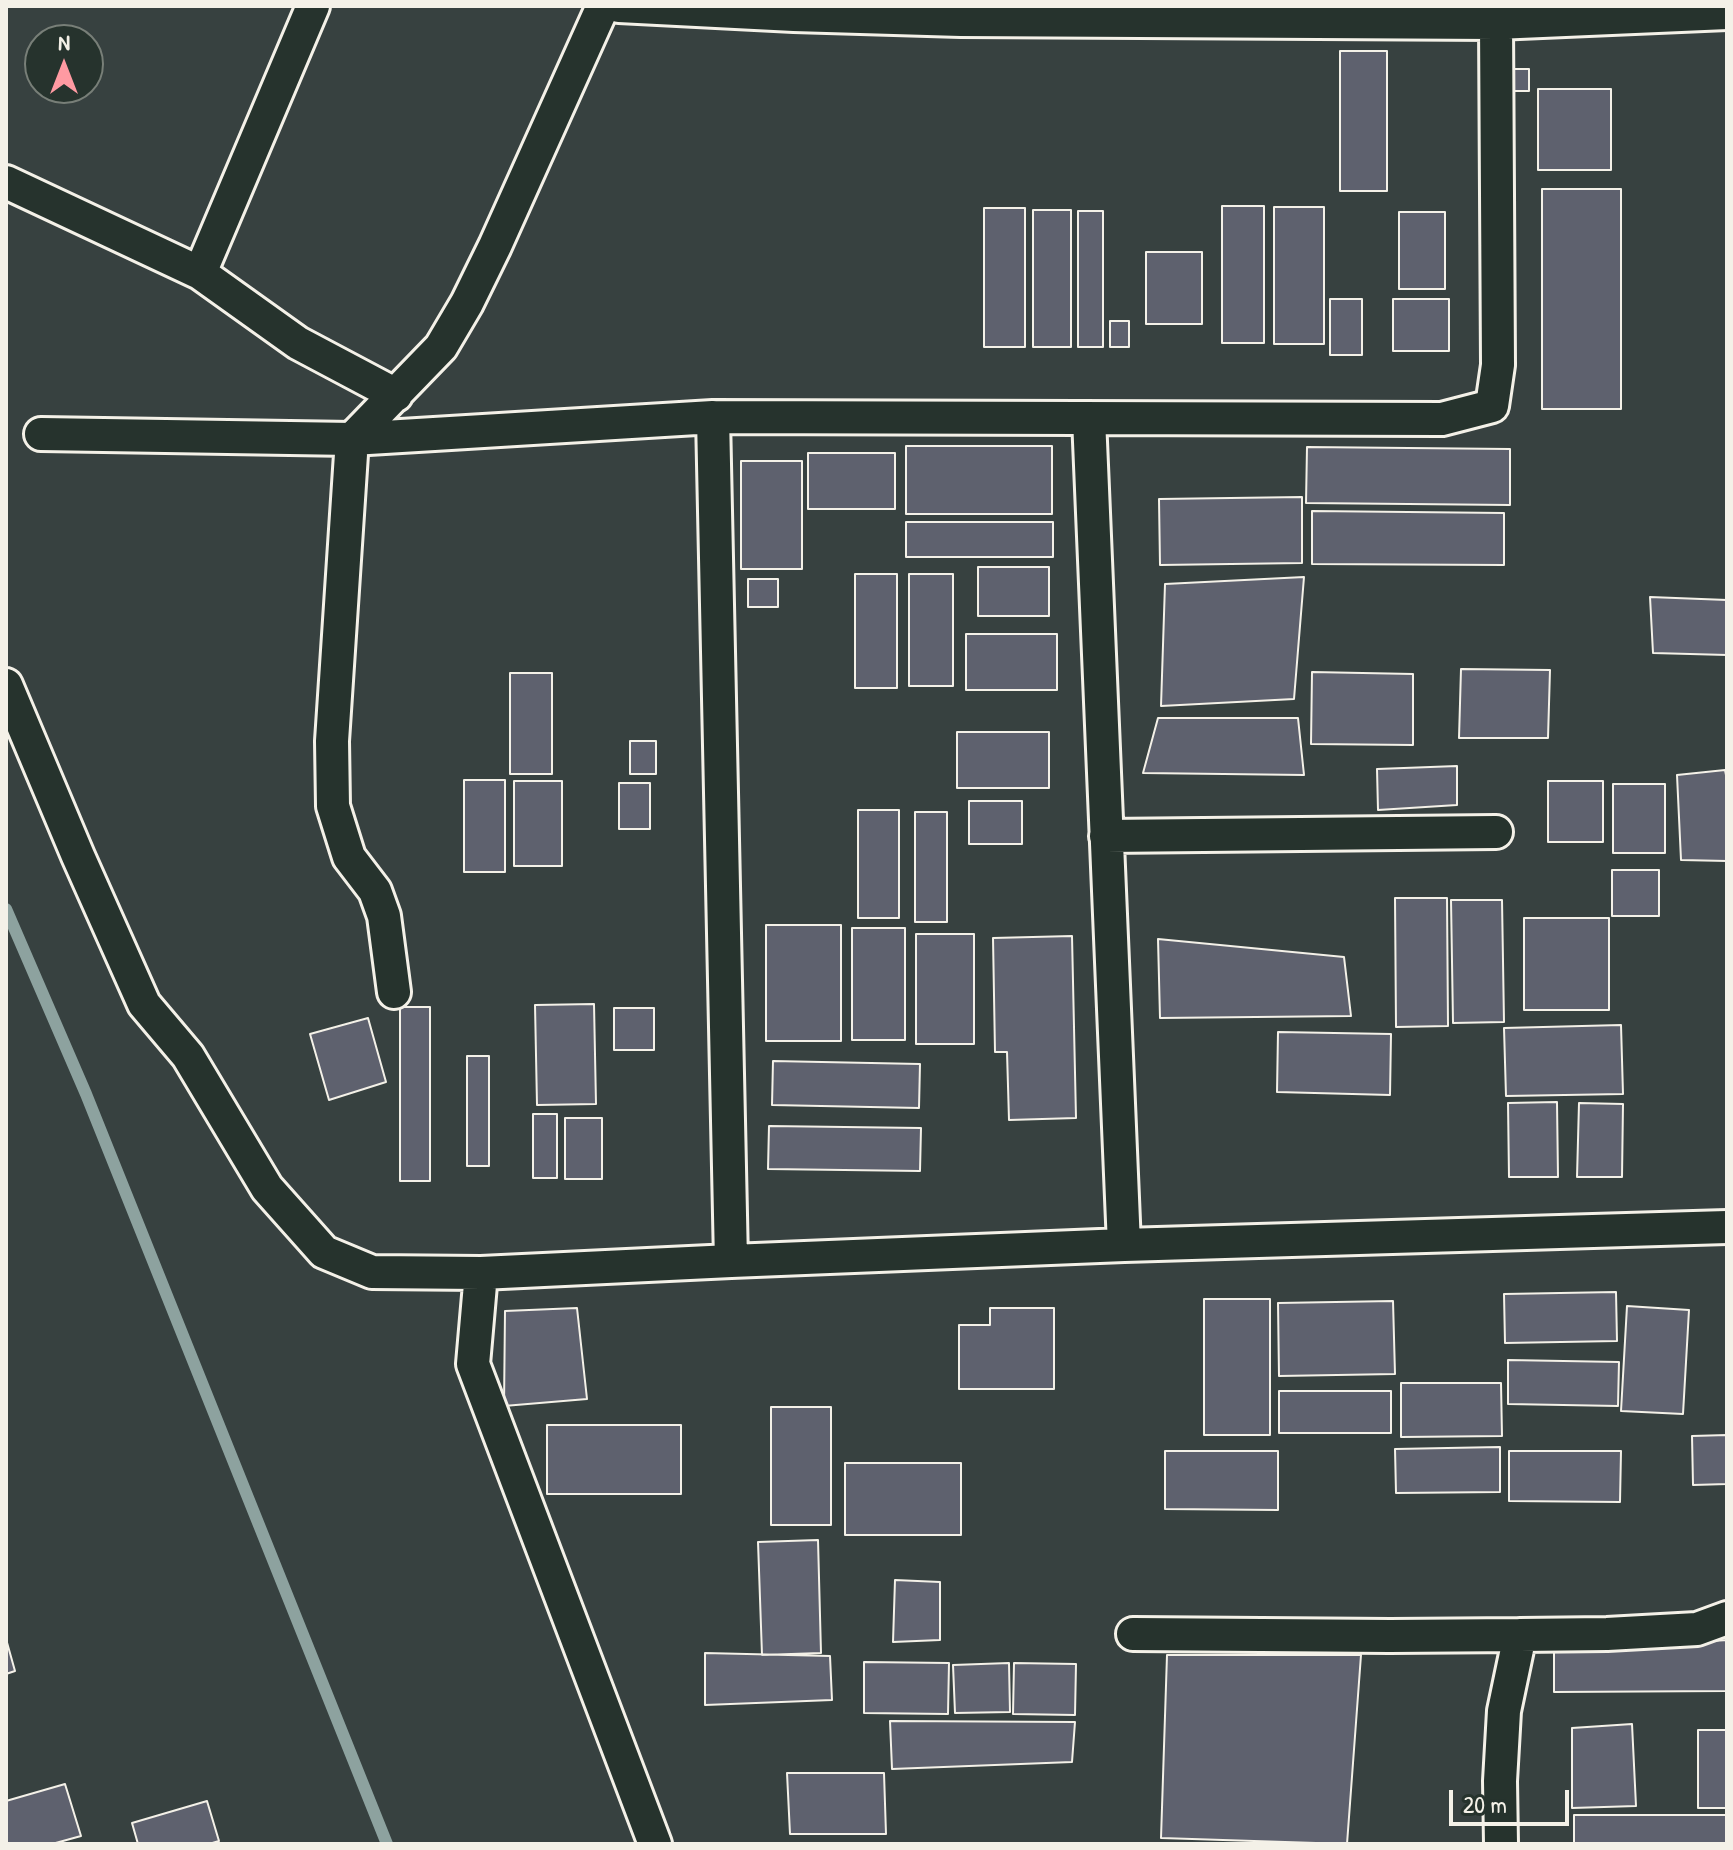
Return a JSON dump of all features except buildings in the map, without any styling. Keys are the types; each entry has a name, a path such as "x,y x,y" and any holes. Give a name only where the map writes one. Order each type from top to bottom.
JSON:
{"street":[{"path":"200,273 313,6"},
{"path":"394,992 384,916 375,891 349,857 333,806 332,741 352,439 441,347 467,303 603,6"},
{"path":"619,6 961,20 1496,23 1727,13"},
{"path":"41,434 352,439 713,417 1442,419 1492,406 1498,365 1496,23"},
{"path":"6,182 200,273 298,343 396,395"},
{"path":"713,417 731,1261"},
{"path":"1089,418 1124,1245"},
{"path":"6,685 144,1004 188,1056 267,1188 324,1252 372,1272 481,1273 1124,1245 1727,1227"},
{"path":"1106,836 1496,832"},
{"path":"481,1273 473,1364 655,1844"},
{"path":"1133,1634 1607,1634 1697,1629 1727,1618"},
{"path":"1501,1844 1500,1781 1504,1711 1520,1635"}],"waterway":[{"path":"6,909 86,1094 387,1844"}]}
